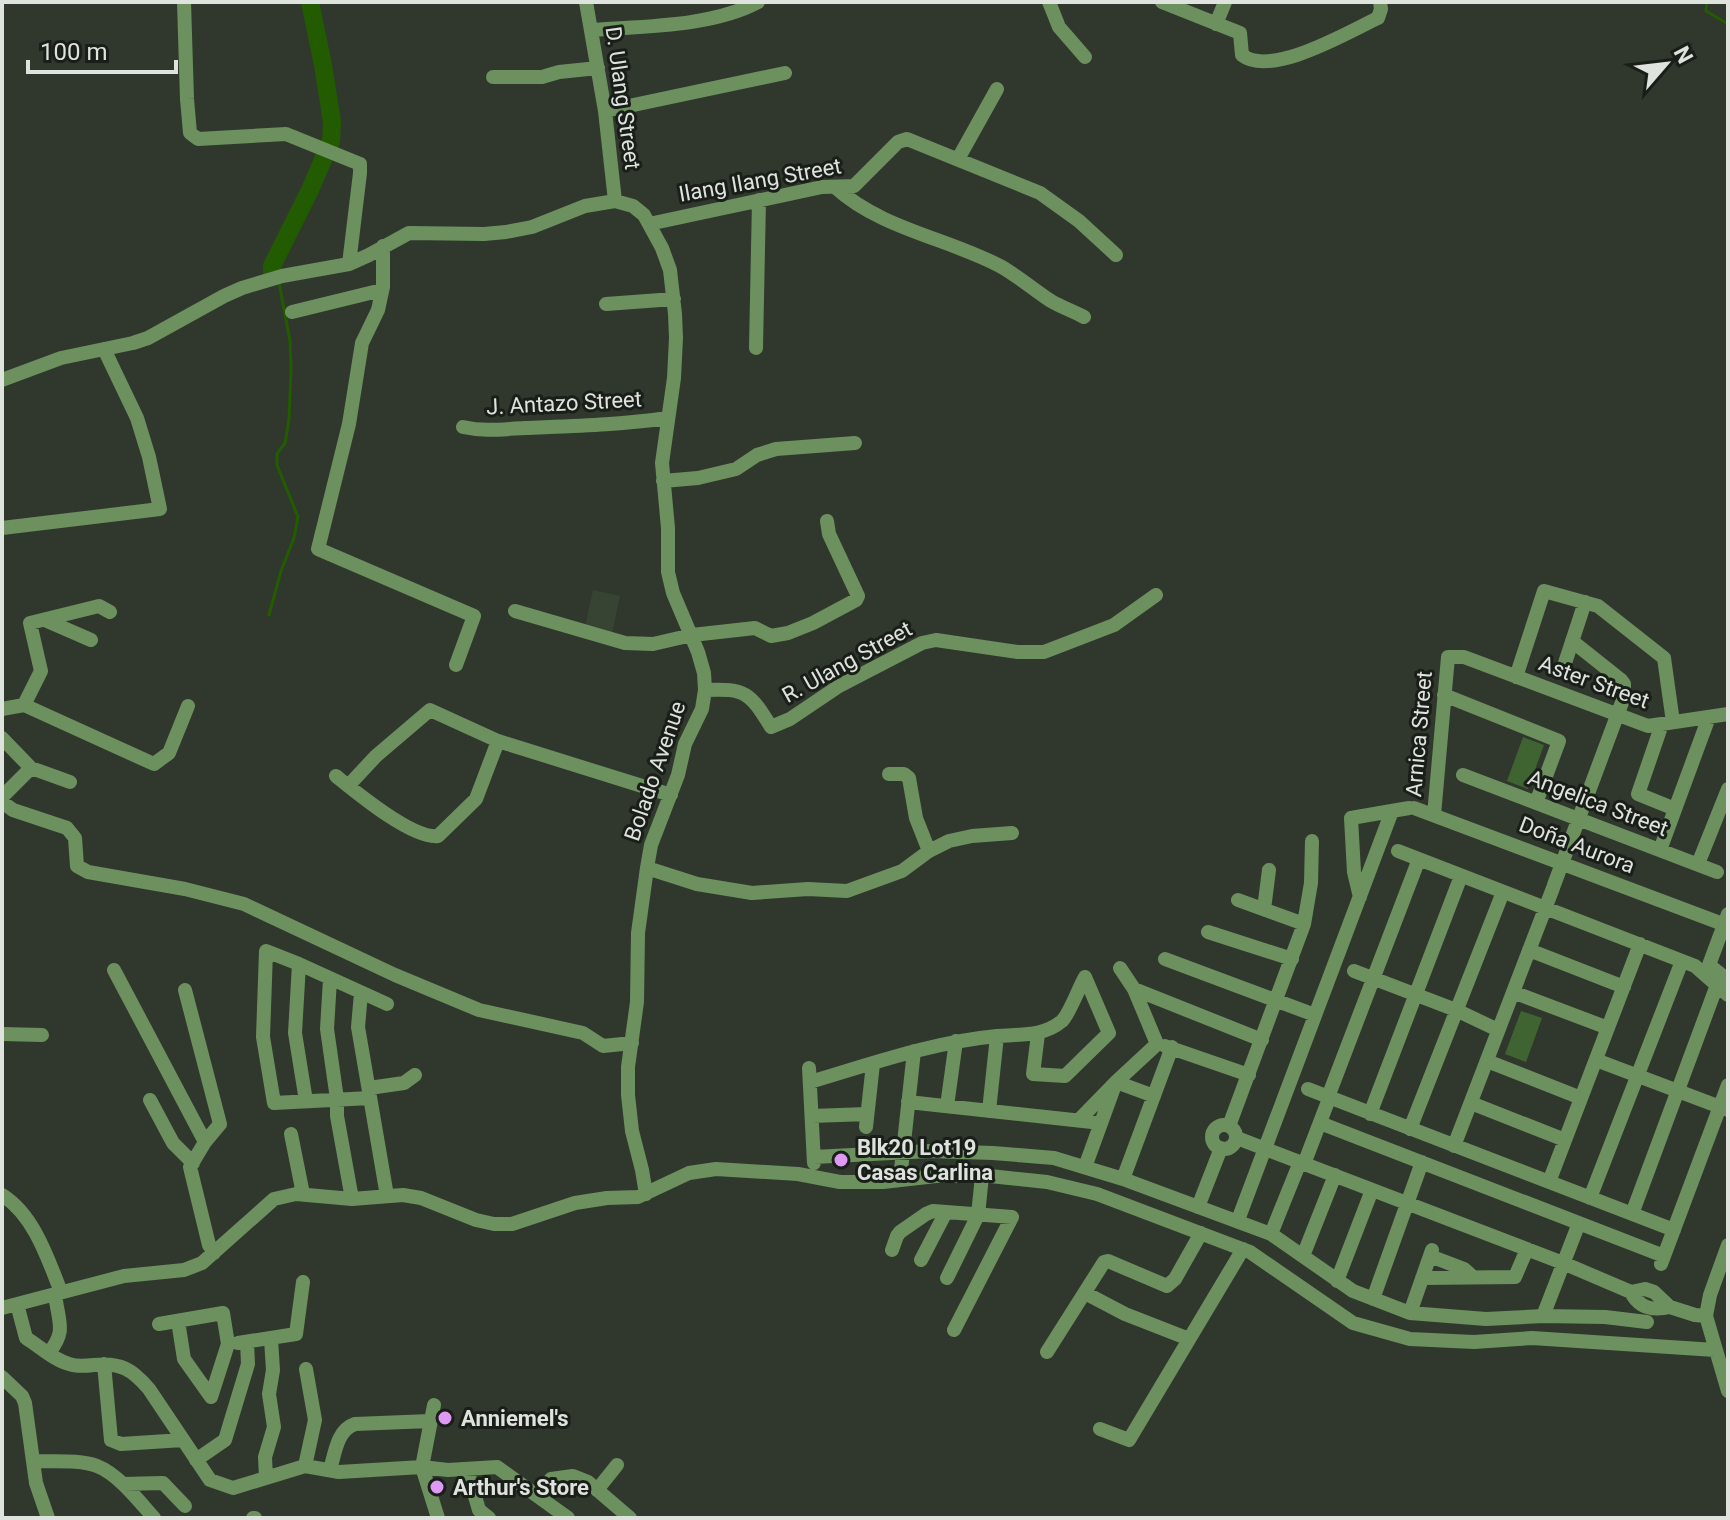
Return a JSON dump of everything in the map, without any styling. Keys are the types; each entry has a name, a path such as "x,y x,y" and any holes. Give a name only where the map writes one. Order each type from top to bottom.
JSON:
{"street":[{"path":"184,2 190,133 198,139 286,134 360,164 349,264"},
{"name":"D. Ulang Street","path":"586,2 605,111 615,201"},
{"path":"591,30 711,19 743,10 758,2"},
{"path":"1049,2 1059,27 1085,57"},
{"path":"1216,24 1225,2"},
{"path":"1172,4 1240,33 1242,55 1248,60 1267,62 1291,58 1378,18 1380,2"},
{"path":"493,77 542,77 598,68"},
{"path":"605,111 785,73"},
{"path":"958,159 997,89"},
{"name":"Ilang Ilang Street","path":"649,224 822,187 854,186 898,142 905,139 1040,193 1088,228 1116,255"},
{"path":"835,187 846,197 907,230 954,245 1001,267 1052,302 1084,317"},
{"path":"756,348 759,200"},
{"path":"2,380 61,358 148,338 242,288 282,276 349,264 409,233 484,234 523,230 585,206 615,201"},
{"name":"Bolado Avenue","path":"615,201 633,206 644,215 670,270 676,338 674,378 662,463 668,528 668,572 704,673 705,690 702,709 685,744 671,795 651,845 638,933 637,1002 628,1067 628,1095 632,1131 646,1194"},
{"path":"383,246 382,290 378,310 362,343 349,424 318,549 474,616 456,665"},
{"path":"292,312 382,290"},
{"path":"606,304 674,299"},
{"path":"2,528 160,509 137,418 104,349"},
{"name":"J. Antazo Street","path":"463,427 483,431 560,428 667,418"},
{"path":"663,481 698,478 736,469 757,455 776,449 855,443"},
{"path":"515,611 625,643 653,644 692,635 755,628 771,636 788,633 813,623 856,600 858,596 829,534 827,521"},
{"path":"1516,677 1544,591 1598,606 1664,658 1668,723 1638,794 1675,809"},
{"name":"R. Ulang Street","path":"705,690 730,689 748,695 771,727 790,719 839,686 922,643 936,640 1018,652 1044,652 1114,625 1156,595"},
{"path":"1565,663 1585,602"},
{"path":"24,705 41,671 30,623 99,606 110,612"},
{"path":"45,620 91,640"},
{"path":"1454,1146 1624,697 1621,680 1572,641"},
{"name":"Aster Street","path":"1448,657 1464,657 1648,726 1728,714"},
{"name":"Arnica Street","path":"1434,815 1448,657"},
{"path":"1444,695 1559,741 1536,803"},
{"path":"2,709 24,705 154,764 169,753 188,706"},
{"path":"348,786 376,756 430,710 498,741 671,795"},
{"path":"1660,850 1709,717"},
{"path":"2,738 31,768 70,782"},
{"path":"336,776 396,821 430,837 438,836 476,799 498,741"},
{"path":"31,768 2,799 13,810 67,828 75,838 77,866 88,872 185,889 244,904 395,975 479,1010 583,1033 603,1046 632,1043"},
{"path":"889,774 904,774 909,778 916,818 929,851"},
{"name":"Angelica Street","path":"1463,775 1717,872"},
{"path":"1698,864 1728,789"},
{"name":"Doña Aurora","path":"1392,811 1412,808 1434,815 1727,921"},
{"path":"1238,1220 1392,811"},
{"path":"1360,897 1354,872 1351,818 1392,811"},
{"path":"647,868 697,884 752,893 808,889 847,891 895,875 949,841 1012,833"},
{"path":"1312,841 1311,883 1304,924 1249,1075 1233,1132 1230,1148 1221,1148 1214,1143 1213,1132 1218,1126 1233,1132 1265,1149 1631,1292 1645,1289 1654,1292 1670,1307 1706,1316"},
{"path":"1398,851 1695,966 1724,987"},
{"path":"1271,1234 1320,1123 1419,859"},
{"path":"1264,909 1269,870"},
{"path":"1370,1114 1461,876"},
{"path":"1410,1129 1503,892"},
{"path":"1238,900 1304,924"},
{"path":"1724,987 1709,965 1727,921"},
{"path":"1208,932 1292,959"},
{"path":"1549,1182 1640,944"},
{"path":"1529,950 1624,987"},
{"path":"387,1004 266,951 263,1037 274,1103 337,1099 369,1093 404,1083 415,1075"},
{"path":"1165,959 1315,1015"},
{"path":"1590,1198 1682,961"},
{"path":"299,964 295,1033 306,1101"},
{"path":"1120,968 1164,1045 1154,1096 1123,1179"},
{"path":"114,970 205,1142"},
{"path":"1354,971 1456,1010 1498,1030"},
{"path":"1038,1034 1033,1074 1065,1076 1109,1033 1085,977 1064,1020 1038,1034 956,1041 873,1064 809,1075 814,1161 930,1151 1054,1158 1123,1179 1271,1234 1353,1291 1410,1313 1486,1319 1605,1317 1647,1322"},
{"path":"330,979 327,1029 337,1116 352,1199"},
{"path":"1632,1214 1677,1091 1724,987"},
{"path":"1134,989 1262,1040"},
{"path":"185,990 220,1124 190,1167 209,1245 214,1253"},
{"path":"1513,992 1608,1028"},
{"path":"361,993 358,1027 387,1196"},
{"path":"2,1034 42,1035"},
{"path":"989,1111 997,1036"},
{"path":"947,1106 956,1041"},
{"path":"1164,1045 1249,1075"},
{"path":"1080,1119 1116,1082 1164,1045"},
{"path":"902,1180 914,1051"},
{"path":"1596,1060 1724,1109"},
{"path":"1487,1061 1581,1098"},
{"path":"812,1116 867,1120 873,1064"},
{"path":"1116,1082 1154,1096"},
{"path":"1085,1167 1116,1082"},
{"path":"1320,1123 1579,1223 1662,1260 1724,1109 1728,1085"},
{"path":"1308,1089 1328,1101 1370,1114 1674,1230"},
{"path":"150,1100 173,1143 193,1163"},
{"path":"908,1102 1101,1123"},
{"path":"1471,1103 1565,1140"},
{"path":"291,1134 303,1194"},
{"path":"1198,1207 1221,1148"},
{"path":"1373,1299 1422,1162"},
{"path":"568,1518 497,1467 339,1472 305,1466 233,1488 210,1480 138,1375 125,1367 68,1364 26,1338 9,1306 59,1297 124,1276 184,1270 202,1263 274,1199 296,1194 352,1199 403,1195 421,1198 476,1220 512,1224 575,1203 638,1197 703,1169 798,1174 840,1182 982,1176 1047,1182 1097,1194 1201,1233 1243,1249 1272,1266 1353,1323 1410,1339 1474,1342 1532,1338 1721,1357"},
{"path":"1303,1256 1335,1175"},
{"path":"947,1278 978,1215 982,1176"},
{"path":"1337,1281 1372,1190"},
{"path":"2,1195 15,1203 33,1230 46,1256 59,1297 61,1333 49,1353"},
{"path":"892,1250 900,1232 933,1211 1012,1217 954,1330"},
{"path":"921,1260 946,1212"},
{"path":"1543,1316 1579,1223"},
{"path":"1047,1352 1108,1261 1167,1286 1175,1279 1201,1233"},
{"path":"1728,1245 1706,1316 1721,1357 1728,1391"},
{"path":"1100,1429 1129,1440 1243,1249"},
{"path":"1422,1278 1515,1277 1527,1249"},
{"path":"1410,1313 1431,1253 1464,1269 1473,1277"},
{"path":"228,1344 296,1334 303,1282"},
{"path":"1085,1293 1125,1314 1189,1339"},
{"path":"159,1324 223,1313 228,1344 211,1397 184,1359 178,1321"},
{"path":"266,1478 265,1457 274,1427 269,1394 273,1370 271,1339"},
{"path":"196,1460 225,1440 248,1364 247,1342"},
{"path":"104,1364 111,1440 121,1444 183,1440"},
{"path":"305,1466 315,1420 306,1369"},
{"path":"2,1377 25,1403 36,1483 48,1518"},
{"path":"434,1405 422,1467 438,1518"},
{"path":"330,1470 341,1433 346,1427 430,1421"},
{"path":"33,1461 100,1466 123,1484 154,1518"},
{"path":"597,1490 617,1465"},
{"path":"467,1469 479,1510 489,1518"},
{"path":"538,1496 551,1479 573,1476 588,1482 630,1518"},
{"path":"123,1484 163,1483 185,1506"}],"shaded area":[{"path":"593,590 620,596 612,633 585,627"}],"green space":[{"path":"1523,737 1544,745 1528,789 1507,781"},
{"path":"1521,1011 1542,1018 1526,1062 1505,1054"}],"waterway":[{"path":"272,272 272,266 331,141 332,122 310,2"},
{"path":"1707,2 1706,11 1728,24"},
{"path":"269,615 298,517 277,465 277,454 285,443 289,419 291,368 290,341 279,282"}],"place":[{"name":"Blk20 Lot19 Casas Carlina","path":"841,1160"},
{"name":"Anniemel's","path":"445,1418"},
{"name":"Arthur's Store","path":"437,1487"}]}
